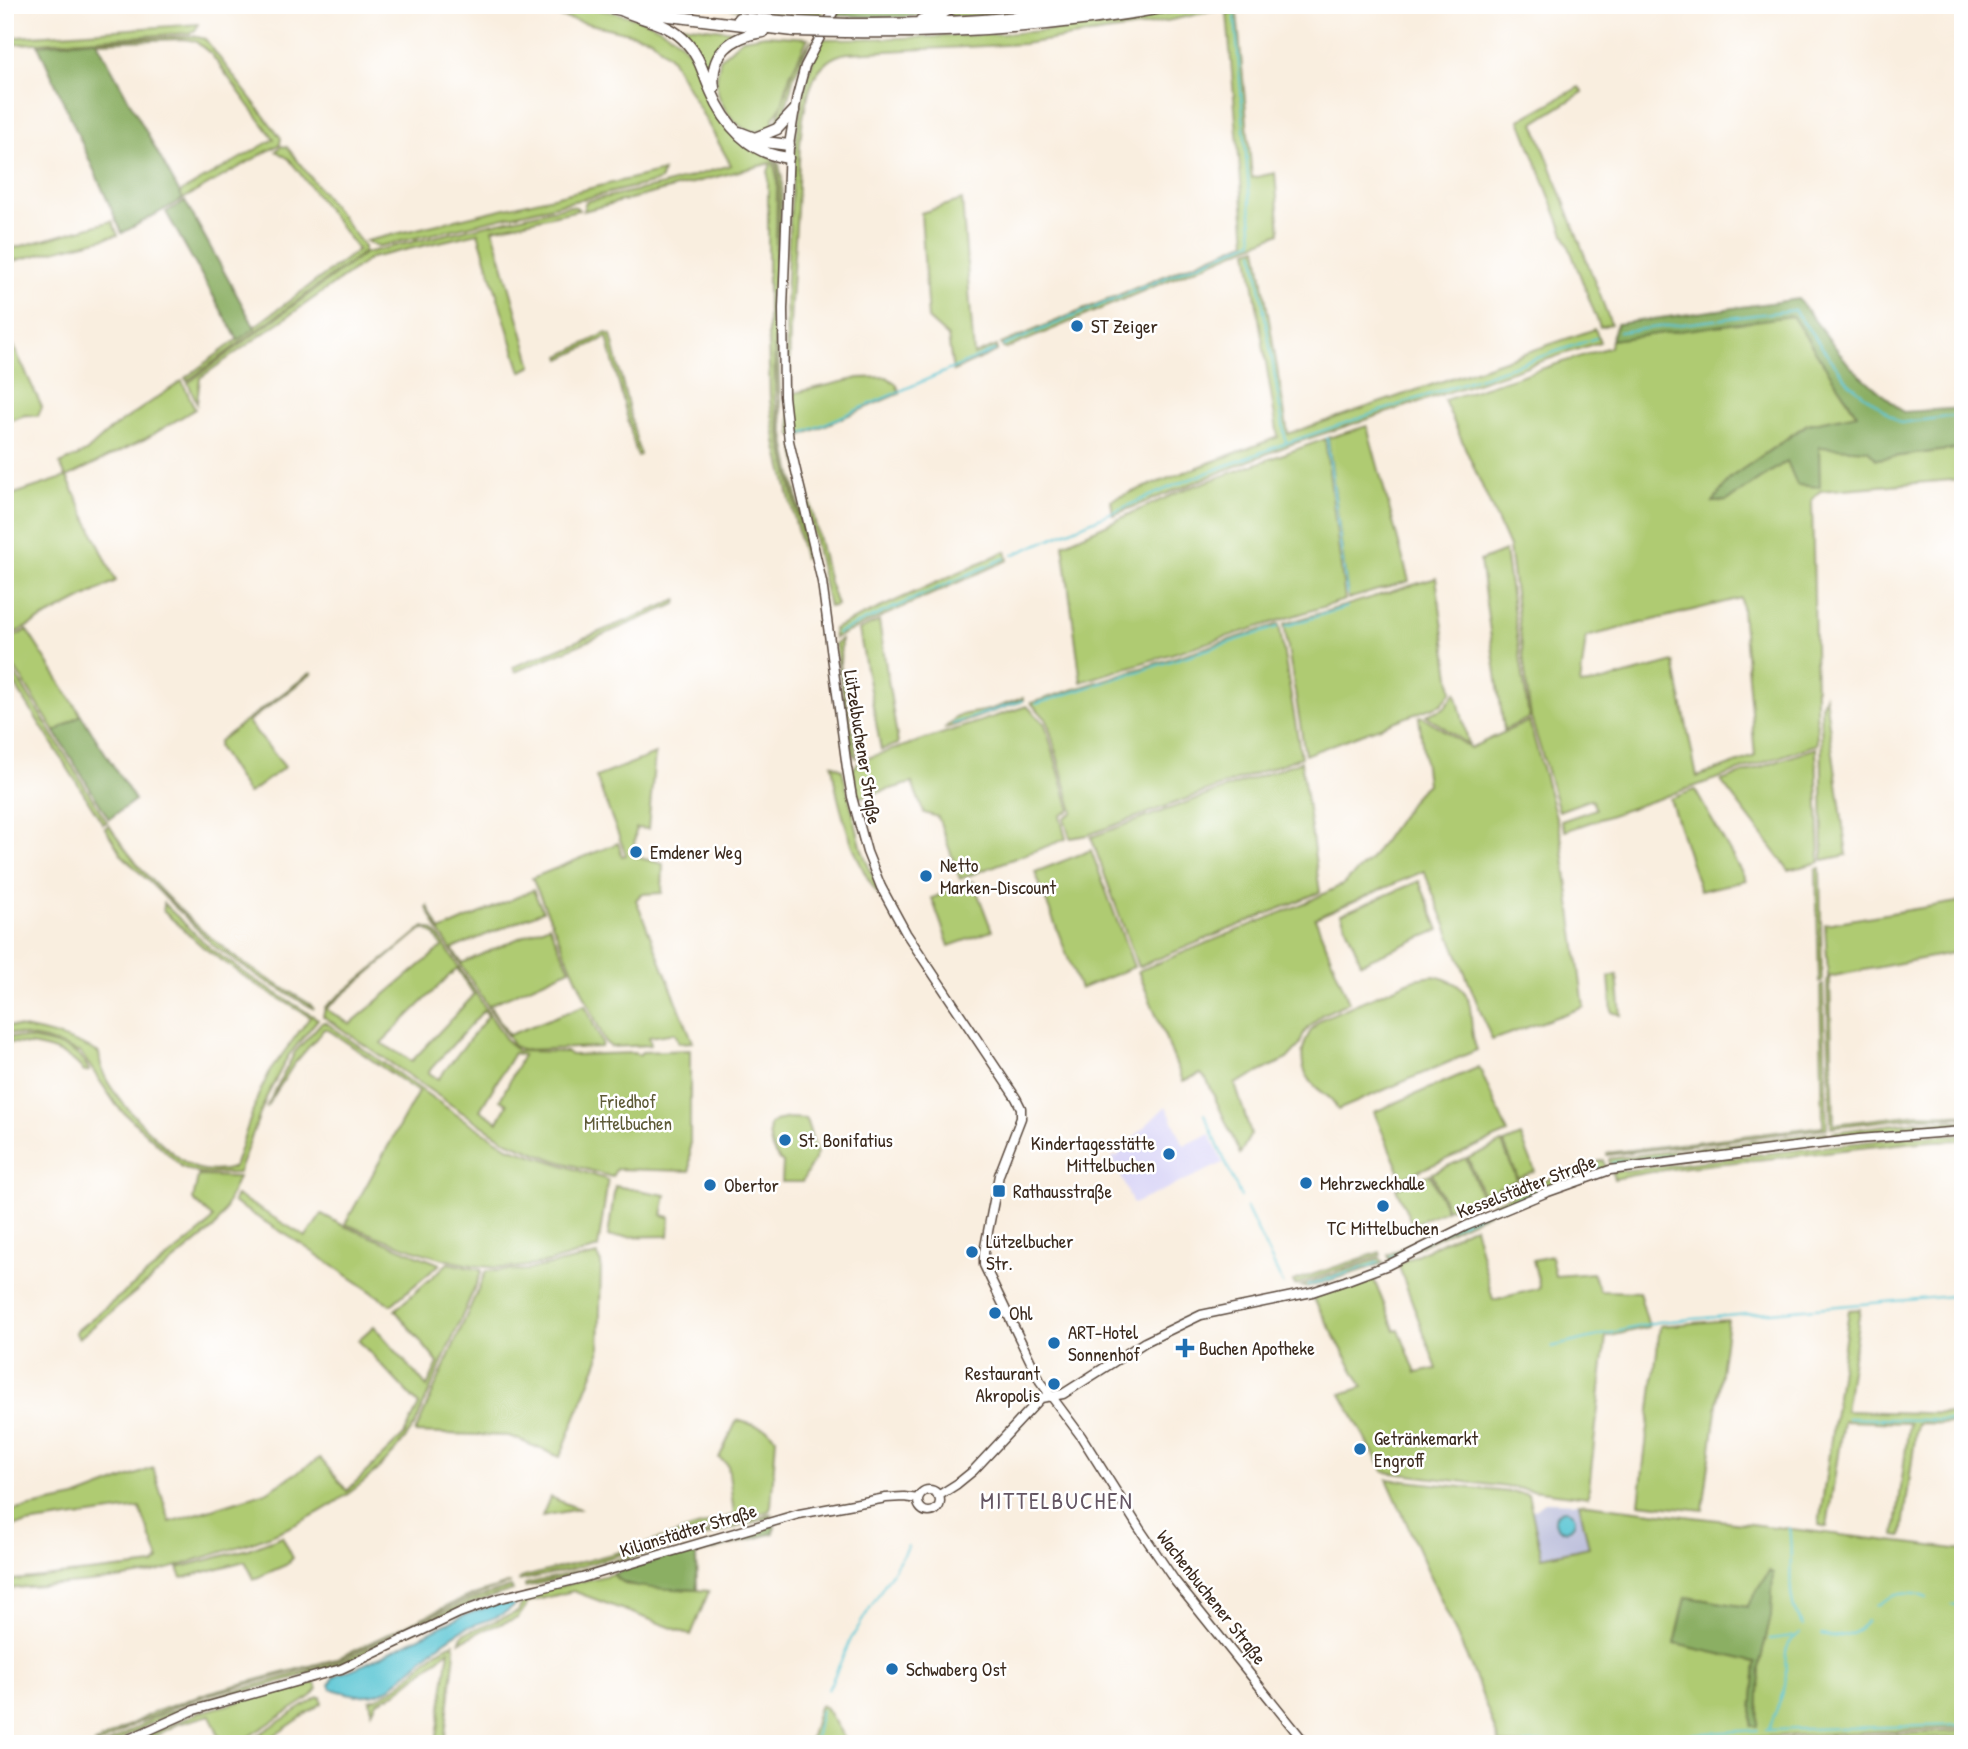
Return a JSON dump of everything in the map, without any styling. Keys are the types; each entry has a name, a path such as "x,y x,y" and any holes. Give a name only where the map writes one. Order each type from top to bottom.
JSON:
{"highway":[{"path":"597,5 621,10 794,26 943,32 1023,27 1123,15 1178,5"},
{"path":"637,5 794,26"},
{"path":"904,24 940,15 956,5"},
{"path":"1022,5 1046,10 1076,11"},
{"path":"847,28 1019,19 1115,5"},
{"path":"621,10 661,24 684,40 699,61 716,102 734,129 755,148 788,158"},
{"path":"716,102 714,66 730,42 750,33 794,26"},
{"path":"755,138 777,129 794,111"},
{"path":"734,129 765,142 789,145"}],"main road":[{"path":"788,158 794,111 805,66 837,5"},
{"name":"Lützelbuchener Straße","path":"788,158 783,309 786,414 792,454 822,582 846,764 858,822 873,869 906,933 1021,1108 1017,1131 999,1175 984,1252 984,1265"},
{"name":"Kesselstädter Straße","path":"1051,1396 1063,1394 1145,1342 1184,1321 1214,1312 1312,1292 1357,1277 1388,1265 1466,1226 1545,1193 1610,1170 1859,1139 1963,1131"},
{"name":"Wachenbuchener Straße","path":"984,1265 1040,1381 1081,1436 1175,1581 1306,1744"},
{"path":"938,1496 968,1475 1041,1398 1051,1396"},
{"path":"934,1491 939,1504 932,1511 922,1510 918,1499 920,1493 934,1491"},
{"name":"Kilianstädter Straße","path":"118,1744 164,1721 194,1710 341,1669 470,1608 500,1598 582,1578 799,1514 886,1498 918,1499"}],"shaded area":[{"name":"Kindertagesstätte Mittelbuchen","path":"1166,1106 1184,1145 1210,1134 1223,1163 1133,1204 1112,1156 1118,1157 1119,1153 1133,1147 1130,1141"},
{"path":"1545,1502 1579,1503 1589,1548 1541,1557 1532,1511"}],"green space":[{"path":"519,5 563,6 614,12 660,28 679,41 693,58 713,109 727,127 773,159 777,179 775,402 782,447 807,556 804,558 777,447 770,400 768,172 771,163 583,211 588,201 663,185 731,165 671,58 650,38 526,9"},
{"path":"684,5 821,5 823,9 822,14 818,15"},
{"path":"843,5 951,5 924,15 909,17 835,15"},
{"path":"961,5 1015,5 1027,12 950,17"},
{"path":"1210,5 1240,5 1139,27 1023,44 848,53 831,59 822,66 808,95 800,143 790,322 790,380 796,437 792,436 786,322 794,163 802,101 821,39 968,36 1065,29"},
{"path":"1237,12 1252,178 1275,173 1280,233 1003,348 1001,344 1246,242 1227,13"},
{"path":"198,24 196,30 190,33 5,45 5,38"},
{"path":"671,24 742,32 720,47 709,75"},
{"path":"766,35 808,38 790,75 782,105 773,118 774,128 754,132 739,125 724,108 718,94 717,77 720,59 742,39"},
{"path":"193,36 205,39 281,138 280,144 183,199 179,193 274,139 211,54 195,41 96,40"},
{"path":"812,39 794,76 784,115 776,124 794,67"},
{"path":"96,40 183,199 122,233 38,45"},
{"path":"1579,87 1583,92 1534,123 1611,324 1600,327 1520,120"},
{"path":"281,146 287,147 364,246 364,252 187,381 185,378 358,250 289,159 276,151"},
{"path":"776,161 782,179 778,317 780,399 788,457 811,552 809,554 786,458 778,400 776,317 779,179"},
{"path":"663,171 661,179 656,182 381,246 366,241"},
{"path":"962,200 974,355 997,346 997,351 953,371 948,337 928,319 921,213"},
{"path":"185,201 255,328 238,340 166,212"},
{"path":"569,206 579,210 493,229 532,366 521,372 478,233 371,258 200,378 197,403 188,383 365,253"},
{"path":"112,221 118,235 5,263 5,244 7,250"},
{"path":"1257,247 1288,434 1595,329 1600,342 1289,445 1113,515 1111,500 1278,437 1248,250"},
{"path":"1798,299 1850,366 1903,412 1963,408 1963,448 1876,459 1868,450 1819,447 1820,487 1797,485 1787,461 1727,501 1713,502 1730,478 1808,424 1857,414 1792,316 1611,340 1617,324"},
{"path":"1792,315 1857,415 1807,424 1730,478 1714,502 1727,501 1787,461 1819,446 1868,450 1877,459 1963,448 1963,479 1820,491 1812,500 1817,744 1565,831 1561,821 1596,809 1591,799 1559,811 1531,718 1509,547 1444,400 1610,347 1611,340","holes":["1741,598 1755,756 1697,777 1674,662 1580,685 1586,637"]},
{"path":"5,328 42,407 38,416 25,415 5,422"},
{"path":"606,333 611,335 640,455 637,456 607,337 561,359 560,356"},
{"path":"887,377 896,384 900,393 800,436 794,393 859,378"},
{"path":"182,381 195,409 145,439 67,477 116,581 5,638 5,497 66,477 60,464 86,452 111,429"},
{"path":"1367,426 1409,581 1348,599 1328,438"},
{"path":"1325,439 1345,600 1081,682 1063,544 1183,490"},
{"path":"797,445 829,582 837,605 829,607 794,446"},
{"path":"1006,551 1008,560 834,638 833,629"},
{"path":"1505,551 1529,718 1504,730 1480,561"},
{"path":"1436,578 1452,691 1442,704 1305,755 1284,624"},
{"path":"677,600 676,604 515,672 513,667"},
{"path":"879,621 898,744 881,750 859,630"},
{"path":"1279,624 1301,757 1088,835 1070,838 1064,818 1073,812 1047,720 1031,703"},
{"path":"27,630 81,715 55,732 5,652 5,641"},
{"path":"841,639 840,664 857,758 852,753 835,644"},
{"path":"5,658 107,822 103,824 5,669"},
{"path":"313,673 248,722 285,767 248,794 218,747 219,741"},
{"path":"1456,692 1469,745 1426,715 1444,708"},
{"path":"1825,696 1847,855 1823,860 1821,706"},
{"path":"1023,698 1023,701 944,729 962,715 989,710"},
{"path":"1027,706 1045,724 1070,810 1060,816 1066,839 960,879 938,817 924,813 912,783 858,798 853,769 861,760"},
{"path":"81,715 135,800 109,819 55,732"},
{"path":"1422,716 1470,748 1529,721 1561,835 1584,1007 1492,1040 1424,871 1315,918 1349,1002 1321,1015 1304,1033 1299,1046 1287,1059 1235,1084 1251,1134 1240,1154 1207,1080 1201,1074 1183,1081 1138,971 1307,902 1342,885 1370,860 1417,793 1427,784 1419,717"},
{"path":"1816,748 1820,862 1789,870 1721,781"},
{"path":"655,754 648,829 636,828 633,856 663,864 662,893 641,894 636,900 693,1042 679,1043 675,1033 649,1037 651,1045 611,1047 605,1042 532,878 618,843 622,856 626,855 596,777"},
{"path":"1301,761 1320,892 1138,967 1091,837"},
{"path":"832,764 842,769 862,850 881,897 863,870 849,834"},
{"path":"1695,790 1746,880 1700,891 1670,799"},
{"path":"109,825 153,882 189,918 245,964 314,1009 257,976 214,946 122,855 105,828"},
{"path":"1091,850 1134,967 1080,989 1035,872"},
{"path":"1820,868 1822,982 1819,982 1816,869"},
{"path":"973,881 992,931 949,946 932,898"},
{"path":"1419,881 1439,930 1361,963 1341,914"},
{"path":"533,890 543,911 452,949 462,963 549,925 570,969 489,1005 509,1035 585,1005 602,1043 601,1047 522,1050 514,1046 437,928 427,908 428,906 440,931"},
{"path":"1963,901 1963,951 1828,977 1825,924"},
{"path":"163,903 210,948 318,1019 288,1056 266,1098 238,1173 199,1174 182,1167 117,1106 81,1053 46,1040 5,1032 5,1025 41,1032 65,1038 99,1053 103,1073 116,1094 170,1151 191,1166 201,1169 234,1167 258,1096 270,1071 310,1017 258,986 204,948 163,911"},
{"name":"Friedhof Mittelbuchen","path":"424,927 438,935 507,1041 517,1051 567,1052 571,1055 639,1055 642,1052 690,1050 690,1171 616,1169 612,1177 508,1142 323,1016 325,1007 413,936 326,1009 350,1024 442,947 435,935 426,929 420,930","holes":["457,968 474,995 412,1061 381,1043","484,1010 488,1016 438,1079 428,1072","514,1053 523,1055 500,1100 507,1104 498,1122 480,1110"]},
{"path":"1617,975 1621,1015 1612,1012 1609,977"},
{"path":"1434,976 1450,981 1467,996 1477,1050 1338,1110 1306,1075 1302,1057 1310,1032 1323,1018 1415,979"},
{"path":"1827,979 1830,979 1834,1124 1919,1114 1963,1117 1918,1117 1831,1127"},
{"path":"1823,985 1827,1128 1607,1155 1823,1126 1820,986"},
{"path":"325,1022 457,1115 508,1147 608,1180 598,1248 538,1265 482,1267 435,1257 345,1224 418,1092 324,1029 294,1064 266,1108 295,1052 321,1023"},
{"path":"5,1036 65,1048 80,1057 89,1071 84,1072 69,1058 49,1049 5,1042"},
{"path":"1479,1067 1508,1133 1402,1178 1374,1112"},
{"path":"789,1118 806,1119 817,1154 802,1182 782,1182 783,1163 773,1151 770,1141 770,1125"},
{"path":"1918,1121 1963,1121 1963,1128 1897,1131 1834,1139 1832,1132"},
{"path":"1827,1132 1828,1140 1617,1166 1610,1165 1609,1161 1609,1159"},
{"path":"1963,1134 1963,1140 1874,1146 1678,1168 1614,1179 1612,1172 1914,1136"},
{"path":"1521,1136 1535,1171 1518,1178 1504,1143"},
{"path":"1502,1143 1517,1180 1483,1194 1468,1158"},
{"path":"1466,1158 1481,1195 1447,1209 1432,1173"},
{"path":"1603,1160 1606,1168 1495,1209 1492,1204 1549,1179"},
{"path":"1430,1174 1446,1210 1412,1224 1396,1188"},
{"path":"198,1176 238,1177 222,1216 214,1228 79,1338 75,1332 205,1228 213,1218 193,1200"},
{"path":"615,1186 666,1195 662,1215 670,1217 669,1236 608,1237"},
{"path":"236,1195 306,1237 322,1214 344,1226 440,1264 391,1305 233,1202"},
{"path":"1487,1206 1490,1212 1390,1261 1388,1255"},
{"path":"1474,1226 1493,1300 1540,1288 1533,1260 1551,1256 1555,1276 1593,1273 1600,1291 1639,1292 1649,1327 1606,1337 1588,1497 1384,1472 1341,1394 1363,1387 1312,1296 1372,1275 1395,1331 1399,1330 1416,1373 1437,1369 1398,1264"},
{"path":"1380,1252 1381,1255 1295,1285 1293,1281"},
{"path":"598,1255 601,1264 599,1358 560,1457 509,1436 415,1433 486,1271 527,1270"},
{"path":"1380,1258 1384,1263 1307,1288 1301,1286"},
{"path":"448,1263 481,1270 481,1273 415,1425 395,1452 347,1495 320,1512 261,1539 164,1570 109,1580 5,1589 5,1581 154,1565 159,1560 140,1508 5,1527 5,1512 75,1498 153,1468 170,1522 266,1492 320,1458 347,1491 404,1435 419,1405 358,1340 374,1326 427,1387 438,1363 395,1310"},
{"path":"1860,1309 1845,1411 1963,1414 1963,1424 1917,1423 1902,1536 1895,1535 1909,1423 1843,1421 1827,1527 1819,1525 1849,1310"},
{"path":"1728,1320 1703,1510 1639,1503 1660,1326"},
{"path":"737,1420 767,1429 776,1438 769,1511 568,1570 519,1581 520,1578 627,1550 734,1515 728,1465 719,1458"},
{"path":"1387,1479 1528,1494 1542,1557 1589,1547 1579,1503 1963,1550 1963,1728 1603,1744 1500,1744 1475,1676","holes":["1686,1597 1748,1607 1771,1616 1760,1663 1758,1725 1751,1725 1756,1662 1675,1644"]},
{"path":"550,1497 579,1509 542,1516"},
{"path":"772,1514 772,1517 569,1577 525,1587 525,1584 568,1574"},
{"path":"775,1524 774,1533 696,1555 697,1590 629,1584 613,1574"},
{"path":"282,1536 293,1558 286,1565 254,1579 245,1561 182,1578 178,1568 248,1549"},
{"path":"1769,1571 1773,1573 1771,1616 1760,1663 1758,1726 1751,1726 1756,1662 1675,1644 1686,1597 1747,1607"},
{"path":"613,1574 618,1580 629,1585 709,1591 691,1635 573,1591 529,1602 518,1618 483,1630 460,1642 465,1633 518,1612 526,1594"},
{"path":"511,1583 465,1599 337,1660 207,1695 137,1723 100,1744 94,1744 152,1713 207,1693 336,1659 464,1598"},
{"path":"511,1587 513,1590 469,1604 341,1665 211,1701 157,1720 113,1744 107,1744 155,1717 210,1698 339,1662 467,1601"},
{"path":"454,1643 444,1744 436,1744 449,1650 393,1695 377,1702 372,1712 370,1700 393,1689 432,1655"},
{"path":"314,1682 318,1689 312,1696 237,1744 222,1744 210,1715 178,1724 140,1744 128,1744 197,1713"},
{"path":"321,1697 322,1703 262,1744 244,1744"},
{"path":"821,1705 826,1708 848,1744 809,1744"},
{"path":"1963,1731 1963,1737 1912,1740 1912,1744 1768,1744 1766,1740"}],"water":[{"path":"1565,1510 1572,1513 1575,1520 1572,1527 1565,1530 1558,1527 1555,1520 1558,1513"},
{"path":"516,1599 510,1609 455,1634 387,1690 360,1695 332,1689 330,1685 334,1676 365,1664 462,1616"}],"waterway":[{"path":"1003,346 1253,241 1235,17"},
{"path":"1254,251 1286,443"},
{"path":"1619,332 1794,310 1849,383 1900,423 1963,415"},
{"path":"1013,555 1180,483 1286,443 1596,338"},
{"path":"801,434 995,350"},
{"path":"1327,438 1347,595"},
{"path":"837,633 1005,558"},
{"path":"1286,626 1347,607"},
{"path":"1036,704 1278,627"},
{"path":"952,724 1022,701"},
{"path":"1204,1114 1241,1197"},
{"path":"1836,1137 1963,1126"},
{"path":"1612,1163 1823,1138"},
{"path":"1496,1207 1599,1167"},
{"path":"1246,1207 1283,1284"},
{"path":"1391,1257 1488,1210"},
{"path":"1308,1286 1380,1262"},
{"path":"1551,1347 1658,1322 1963,1295"},
{"path":"1847,1418 1963,1421"},
{"path":"1789,1528 1791,1591 1793,1604 1803,1626"},
{"path":"828,1690 851,1639 908,1546"},
{"path":"1876,1606 1900,1594 1927,1598"},
{"path":"1951,1605 1963,1604"},
{"path":"1821,1635 1846,1635 1867,1621"},
{"path":"1769,1728 1785,1685 1786,1650 1801,1633"},
{"path":"1770,1639 1793,1636"},
{"path":"814,1744 821,1710"},
{"path":"1765,1730 1963,1725"},
{"path":"1572,1741 1758,1730"},
{"path":"1524,1744 1564,1741"}],"place":[{"name":"ST Zeiger","path":"1077,326"},
{"name":"Emdener Weg","path":"636,852"},
{"name":"Netto Marken-Discount","path":"926,876"},
{"name":"St. Bonifatius","path":"785,1140"},
{"name":"Kindertagesstätte Mittelbuchen","path":"1169,1154"},
{"name":"Mehrzweckhalle","path":"1306,1183"},
{"name":"Obertor","path":"710,1185"},
{"name":"Rathausstraße","path":"999,1191"},
{"name":"TC Mittelbuchen","path":"1383,1206"},
{"name":"Lützelbucher Str.","path":"972,1252"},
{"name":"Ohl","path":"995,1313"},
{"name":"ART-Hotel Sonnenhof","path":"1054,1343"},
{"name":"Buchen Apotheke","path":"1185,1348"},
{"name":"Restaurant Akropolis","path":"1054,1384"},
{"name":"Getränkemarkt Engroff","path":"1360,1449"},
{"name":"Schwaberg Ost","path":"892,1669"}],"district":[{"name":"MITTELBUCHEN","path":"1057,1501"}]}
